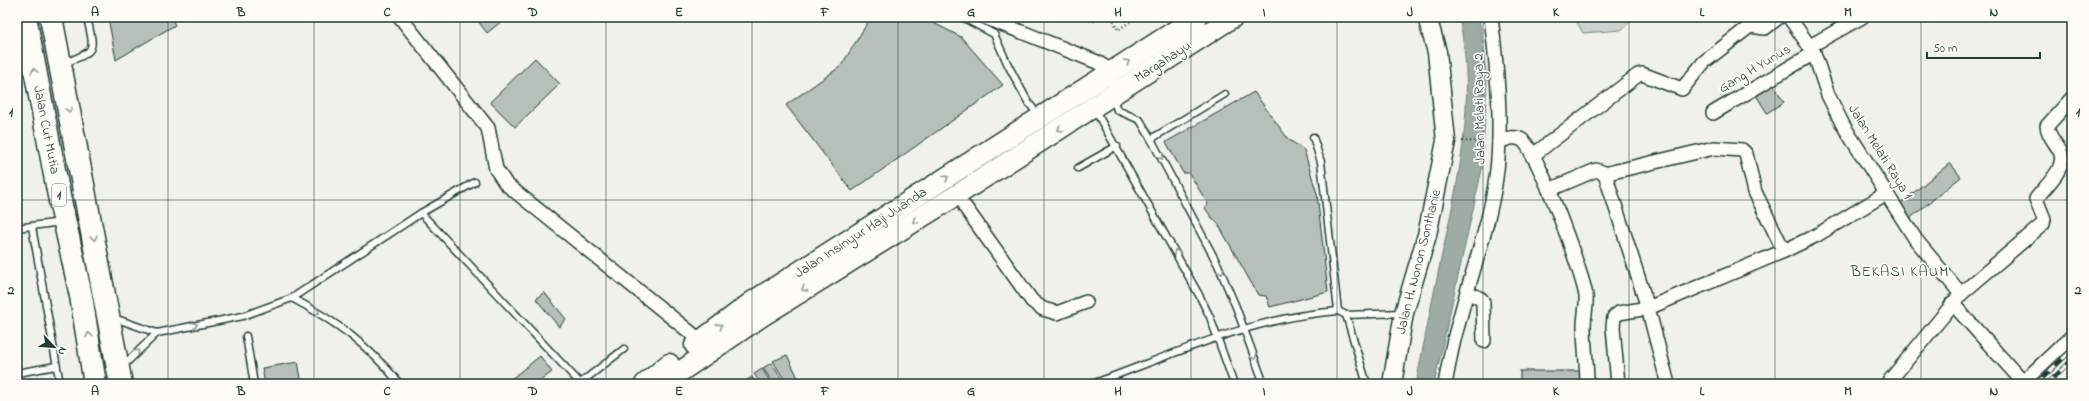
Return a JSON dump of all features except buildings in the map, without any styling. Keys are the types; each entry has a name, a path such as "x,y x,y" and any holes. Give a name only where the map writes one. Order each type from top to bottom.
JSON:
{"highway":[{"name":"Jalan Cut Mutia","path":"24,17 64,222 83,303 107,376"},
{"name":"Jalan Cut Mutia","path":"51,17 109,317 107,376"}],"main road":[{"name":"Jalan Insinyur Haji Juanda","path":"671,377 701,340 757,309 875,234 1015,134 1198,17"},
{"name":"Margahayu","path":"1093,107 1116,99 1233,17"},
{"name":"Jalan Insinyur Haji Juanda","path":"875,234 961,201 1026,151 1093,107"},
{"path":"1015,134 1026,151"},
{"name":"Jalan Insinyur Haji Juanda","path":"645,384 671,377 757,309"}],"street":[{"path":"400,17 488,128 496,169 506,184 701,340"},
{"path":"984,17 1097,62 1105,67 1116,99"},
{"name":"Jalan H. Nonon Sonthanie","path":"1392,384 1404,313 1427,235 1446,140 1437,52 1427,17"},
{"name":"Jalan Melati Raya 2","path":"1444,384 1467,292 1481,244 1496,178 1499,142 1494,42 1491,17"},
{"path":"1532,156 1638,75 1642,74 1659,82 1682,89 1704,62 1750,26 1765,28 1780,17"},
{"name":"Jalan Melati Raya 1","path":"1789,17 1812,49 1834,109 1916,240 1956,298 2022,383"},
{"name":"Gang H Yunus","path":"1713,113 1862,17"},
{"path":"1886,384 1956,298 2043,224 2044,219 2036,199 2056,173 2061,158 2060,152 2048,132 2047,126 2072,98"},
{"path":"1499,142 1512,137 1521,139 1528,146 1549,190 1582,278 1586,297 1584,328 1587,384"},
{"path":"1549,190 1596,170 1604,174 1714,148 1742,150 1746,154 1755,192 1784,251"},
{"path":"1604,174 1648,308 1668,384"},
{"path":"1618,384 1613,327 1614,317 1623,311 1648,308 1784,251 1817,235 1887,193"},
{"path":"961,201 1032,301 1043,309 1057,313 1086,302"},
{"path":"1467,292 1481,299 1483,303 1484,341"},
{"path":"2022,383 2072,336"}],"lane":[{"path":"60,64 86,56 90,50 93,44 87,17"},
{"path":"962,17 994,34 1028,102 1040,118"},
{"path":"1151,139 1225,94"},
{"path":"1116,99 1140,120 1218,265 1264,384"},
{"path":"1093,107 1117,146 1199,295 1218,337 1234,384"},
{"path":"1312,137 1321,162 1338,311"},
{"path":"1078,168 1117,146"},
{"path":"107,376 157,333 243,316 292,298 422,213 475,182"},
{"path":"422,213 580,384 624,349"},
{"path":"17,228 64,222"},
{"path":"32,227 60,384"},
{"path":"292,298 326,316 354,337 369,349 400,384"},
{"path":"1092,384 1218,337 1295,316 1338,311 1346,315 1404,313"},
{"path":"1346,315 1366,381"},
{"path":"109,317 157,333"},
{"path":"246,336 254,384"},
{"path":"17,374 56,366"}],"path":[{"path":"1088,17 1092,22 1101,17"},
{"path":"1112,17 1118,30 1136,17"},
{"path":"1446,140 1499,142"}],"shaded area":[{"path":"1459,17 1479,17 1487,80 1482,169 1434,384 1416,384 1434,290 1454,199 1464,139 1466,79 1464,48"},
{"path":"1574,17 1635,17 1621,30 1583,33"}],"railway":[{"path":"2036,384 2072,350"},
{"path":"2047,384 2072,360"}],"district":[{"name":"BEKASI KAUM","path":"1900,272"}]}
